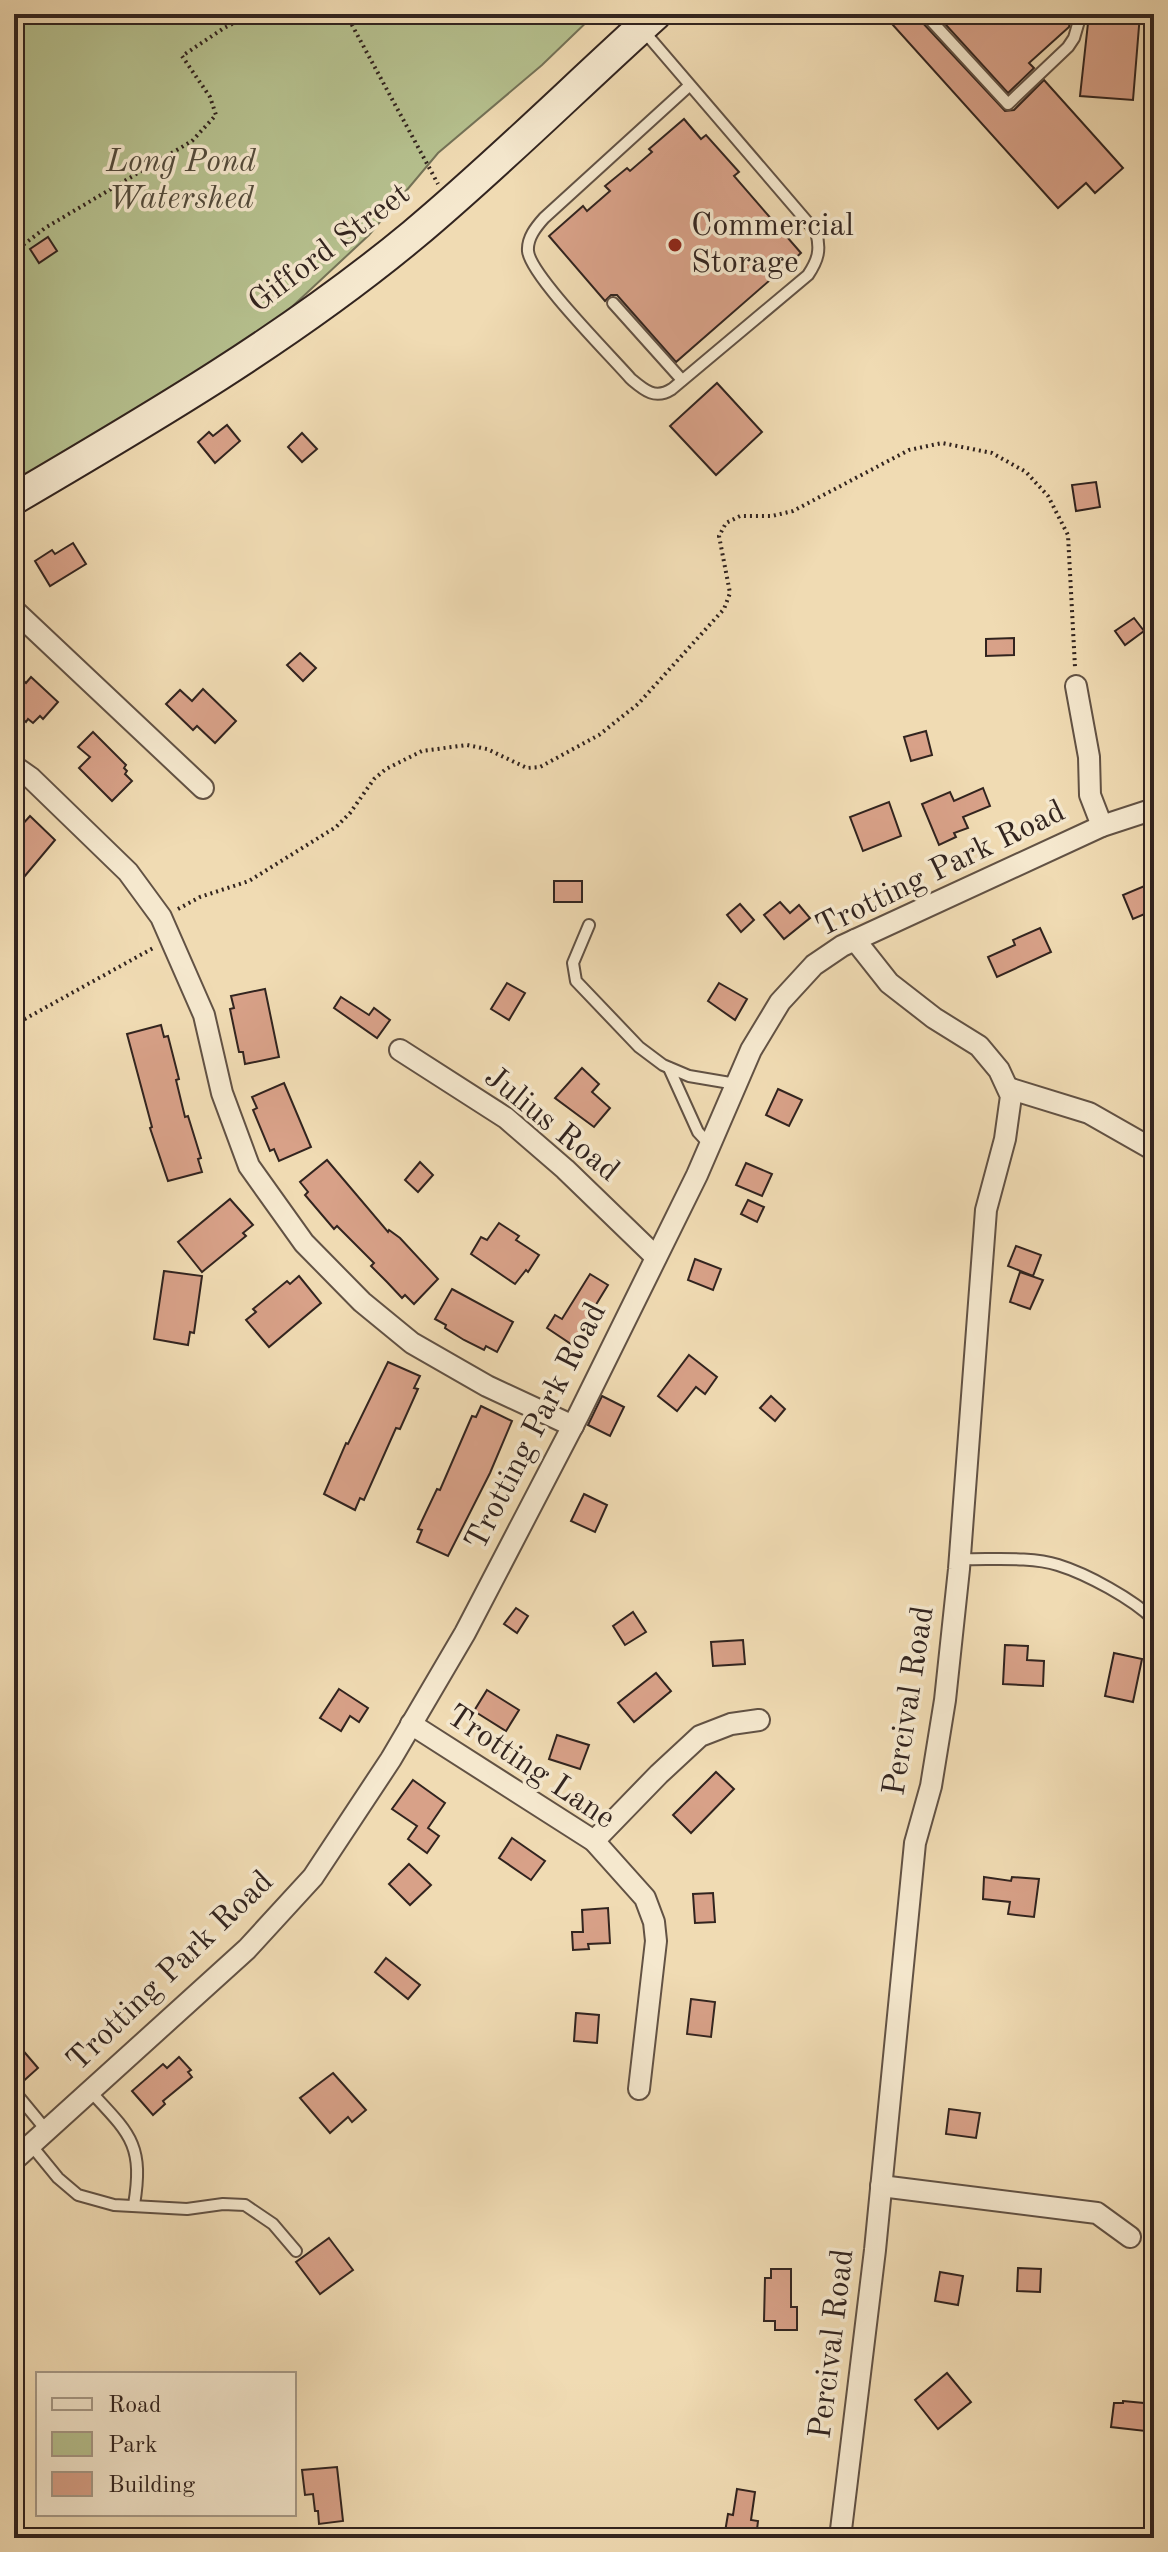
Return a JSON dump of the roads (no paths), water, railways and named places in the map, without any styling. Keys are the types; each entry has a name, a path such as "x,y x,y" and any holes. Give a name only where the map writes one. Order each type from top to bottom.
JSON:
{"main road":[{"name":"Gifford Street","path":"14,499 193,393 335,295 449,204 648,21"}],"street":[{"path":"14,610 203,788"},
{"path":"1076,686 1089,757 1090,795 1102,826"},
{"path":"14,766 31,778 128,872 161,917 204,1015 222,1093 249,1166 304,1243 362,1302 412,1343 487,1386 573,1426"},
{"name":"Trotting Park Road","path":"14,2160 247,1949 313,1877 465,1633 573,1426 656,1257 751,1050 780,1002 814,965 855,940 1102,826 1154,809"},
{"path":"855,940 889,983 934,1018 979,1046 999,1070 1008,1088 1089,1113 1154,1150"},
{"name":"Julius Road","path":"400,1050 506,1118 565,1169 656,1257"},
{"name":"Percival Road","path":"840,2538 881,2186 915,1843 931,1786 945,1700 960,1559 986,1210 1005,1139 1011,1096 1008,1088"},
{"path":"594,1841 700,1736 731,1724 759,1720"},
{"name":"Trotting Lane","path":"411,1724 594,1841 645,1898 654,1922 656,1941 639,2089"},
{"path":"881,2186 1097,2213 1130,2237"}],"lane":[{"path":"925,14 1008,104 1068,47 1081,14"},
{"path":"648,21 690,85 816,232 820,247 816,263 808,275 682,380 664,394 655,394 647,392 631,379 543,279 530,260 529,240 544,218 690,85"},
{"path":"613,303 682,380"},
{"path":"589,925 573,963 576,981 639,1047 669,1068 689,1076 736,1084"},
{"path":"669,1068 698,1132 710,1145"},
{"path":"960,1559 1057,1565 1110,1591 1154,1620"},
{"path":"14,2091 47,2131"},
{"path":"90,2091 131,2140 139,2174 134,2205"},
{"path":"31,2145 58,2178 78,2195 114,2205 187,2209 223,2204 245,2205 273,2224 296,2251"}],"place":[{"name":"Commercial Storage","path":"675,245"}],"park label":[{"name":"Long Pond Watershed","path":"181,182"}]}
